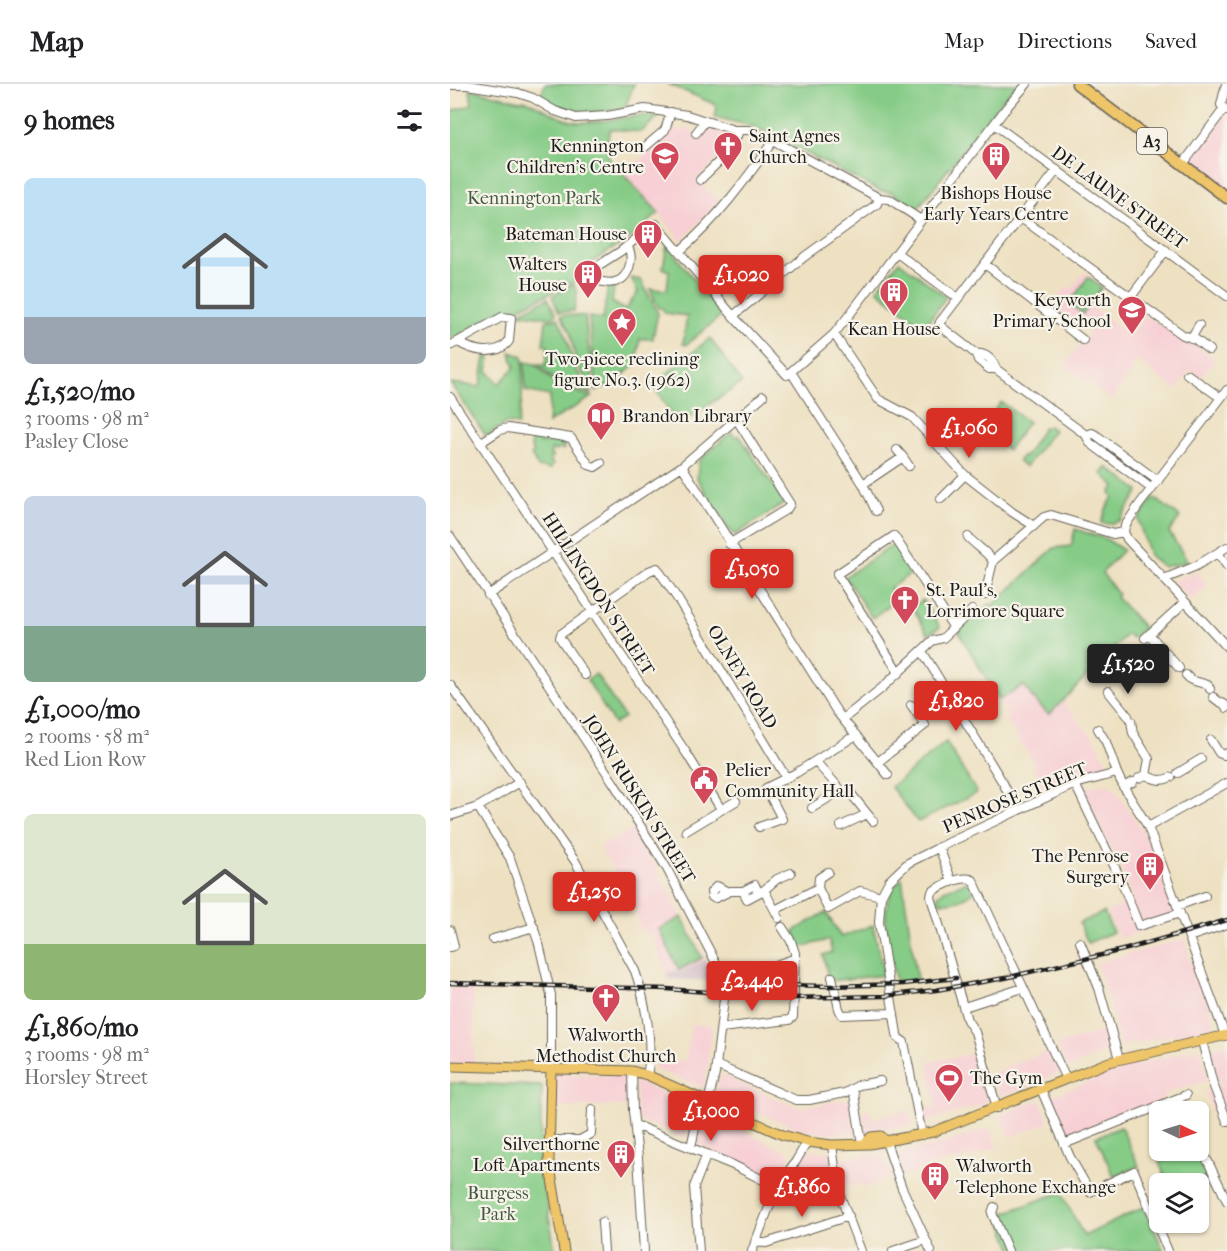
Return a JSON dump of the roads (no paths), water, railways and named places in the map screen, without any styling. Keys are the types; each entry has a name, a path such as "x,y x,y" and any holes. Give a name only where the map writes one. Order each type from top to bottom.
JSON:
{"highway":[{"name":"A3","path":"1077,84 1227,198"}],"main road":[{"path":"450,1066 632,1071 647,1075 783,1135 807,1142 832,1145 863,1144 922,1135 997,1108 1119,1059 1226,1035"},
{"path":"551,1069 550,1170 564,1251"}],"street":[{"path":"789,374 834,334 1027,84"},
{"path":"1183,164 1226,110 1221,105 1226,84"},
{"path":"450,85 497,89 533,98 565,115 576,118 608,116 645,109 671,112 739,130 749,130 879,198 890,199 921,220"},
{"path":"645,147 665,130 671,112"},
{"path":"696,133 705,121"},
{"name":"DE LAUNE STREET","path":"994,124 1227,296"},
{"path":"700,180 737,138 739,130"},
{"path":"680,251 698,235 753,171 773,141"},
{"path":"706,160 713,167"},
{"path":"1057,170 939,325 976,354 982,353 994,362 996,369 1086,435 1090,443 1152,489"},
{"path":"733,316 804,257 877,204 879,198"},
{"path":"1021,218 1130,298 1209,350"},
{"path":"627,246 631,253 629,267 616,282 595,280 589,274 656,224 733,316 789,374 863,484 876,511"},
{"path":"1130,298 1166,250"},
{"path":"897,253 958,298"},
{"path":"985,264 1083,340"},
{"path":"502,317 511,318 508,341 506,345 497,350 467,348 454,344 502,317"},
{"path":"1191,338 1199,325"},
{"path":"834,334 878,399 912,417 966,475 1012,512 1034,526"},
{"path":"1187,374 1221,398"},
{"path":"1124,532 1152,489 1227,390"},
{"path":"488,595 682,466 763,396"},
{"name":"HILLINGDON STREET","path":"450,397 687,754 721,809"},
{"path":"729,544 787,509 790,504 737,420"},
{"path":"480,443 500,430 517,428 571,438 589,465 595,467 601,463"},
{"path":"1086,435 1092,433 1096,435 1158,482"},
{"path":"897,450 909,466"},
{"path":"863,484 903,458"},
{"path":"682,466 729,544 843,719 888,775"},
{"path":"941,498 966,475"},
{"path":"985,595 993,561 1044,517 1051,515 1113,534 1124,532"},
{"path":"1124,532 1227,647"},
{"name":"JOHN RUSKIN STREET","path":"450,536 608,773 662,861 726,982"},
{"path":"899,673 837,574 894,536 954,628"},
{"path":"968,537 977,547 986,551 993,561"},
{"path":"1164,579 1188,570 1227,547"},
{"path":"1218,553 1227,566"},
{"name":"OLNEY ROAD","path":"593,613 648,571 657,568 788,777"},
{"path":"1179,668 1147,636 1185,602"},
{"path":"843,719 882,688 932,641 943,638 972,610"},
{"path":"585,675 560,638 561,634 593,613"},
{"path":"922,651 999,775 1011,799"},
{"path":"1186,675 1191,680 1209,685 1218,701 1227,708"},
{"path":"450,685 575,861 635,971 642,989 647,1022 647,1075"},
{"path":"1108,691 1129,719 1133,733 1149,759 1140,778"},
{"path":"878,762 925,725 911,705"},
{"path":"1098,729 1106,742 1123,787 1148,827 1226,1035"},
{"path":"759,827 782,819 766,788 856,735"},
{"path":"1211,740 1219,753 1227,753"},
{"path":"1123,787 1140,778 1164,781 1201,759"},
{"path":"815,761 841,790"},
{"name":"PENROSE STREET","path":"881,896 889,881 900,869 939,847 1075,784 1117,773"},
{"path":"450,816 478,807 520,782"},
{"path":"1148,827 1227,783"},
{"path":"1075,784 1139,926 1205,896"},
{"path":"812,807 841,790 848,790 873,821"},
{"path":"686,831 736,801"},
{"path":"478,807 510,858 534,927 549,983 551,1069"},
{"path":"841,826 867,814"},
{"path":"939,847 952,882"},
{"path":"828,872 819,878 818,888 828,909 860,891 881,896 879,928 898,1038 904,1041 922,1135"},
{"path":"728,892 743,891 747,899 777,879 791,873"},
{"path":"997,1108 975,1030 968,1021 931,897 933,890 952,882 967,878 975,882 1066,1079"},
{"path":"761,891 777,914 818,888"},
{"path":"1189,937 1227,924"},
{"path":"493,939 534,927"},
{"path":"721,1028 791,1019 794,1013 796,958 794,947 782,927"},
{"path":"450,930 454,946 450,947"},
{"path":"1080,942 1099,988 1119,1059"},
{"path":"691,1147 696,1124 707,1101 716,1065 726,982 796,958"},
{"path":"832,977 838,1009 842,1015 894,1013"},
{"path":"964,1007 1023,988"},
{"path":"1202,1041 1208,1086 1227,1120"},
{"path":"716,1065 796,1100 842,1094 859,1085 880,1081"},
{"path":"632,1071 644,1251"},
{"path":"1041,1089 1064,1144 1090,1192 1134,1171 1168,1251"},
{"path":"854,1094 863,1144"},
{"path":"1171,1101 1183,1096 1184,1101"},
{"path":"549,1140 580,1140 591,1134 592,1108"},
{"path":"1064,1144 1149,1110"},
{"path":"635,1125 691,1147 777,1187"},
{"path":"752,1251 777,1187 807,1142"},
{"path":"886,1142 902,1188 930,1251"},
{"path":"832,1145 838,1190 861,1251"},
{"path":"699,1251 694,1187 707,1154"},
{"path":"1208,1161 1227,1201"},
{"path":"994,1207 992,1213 1008,1251"},
{"path":"755,1242 766,1243 849,1216"},
{"path":"602,1222 604,1251"},
{"path":"893,1251 926,1240"}],"railway":[{"path":"450,983 667,989 789,998 884,996 1005,978 1127,949 1227,920"},
{"path":"723,984 830,986 903,984 956,978"}],"place":[{"name":"Saint Agnes Church","path":"728,172"},
{"name":"Kennington Children's Centre","path":"665,182"},
{"name":"Bishops House Early Years Centre","path":"996,182"},
{"name":"Bateman House","path":"648,260"},
{"name":"Walters House","path":"588,300"},
{"name":"Kean House","path":"894,318"},
{"name":"Keyworth Primary School","path":"1132,336"},
{"name":"Two-piece reclining figure No.3. (1962)","path":"622,348"},
{"name":"Brandon Library","path":"601,442"},
{"name":"St. Paul's, Lorrimore Square","path":"905,626"},
{"name":"Pelier Community Hall","path":"704,806"},
{"name":"The Penrose Surgery","path":"1150,892"},
{"name":"Walworth Methodist Church","path":"606,1024"},
{"name":"The Gym","path":"949,1104"},
{"name":"Silverthorne Loft Apartments","path":"621,1180"},
{"name":"Walworth Telephone Exchange","path":"935,1202"}],"park label":[{"name":"Kennington Park","path":"534,198"},
{"name":"Burgess Park","path":"498,1203"}]}
